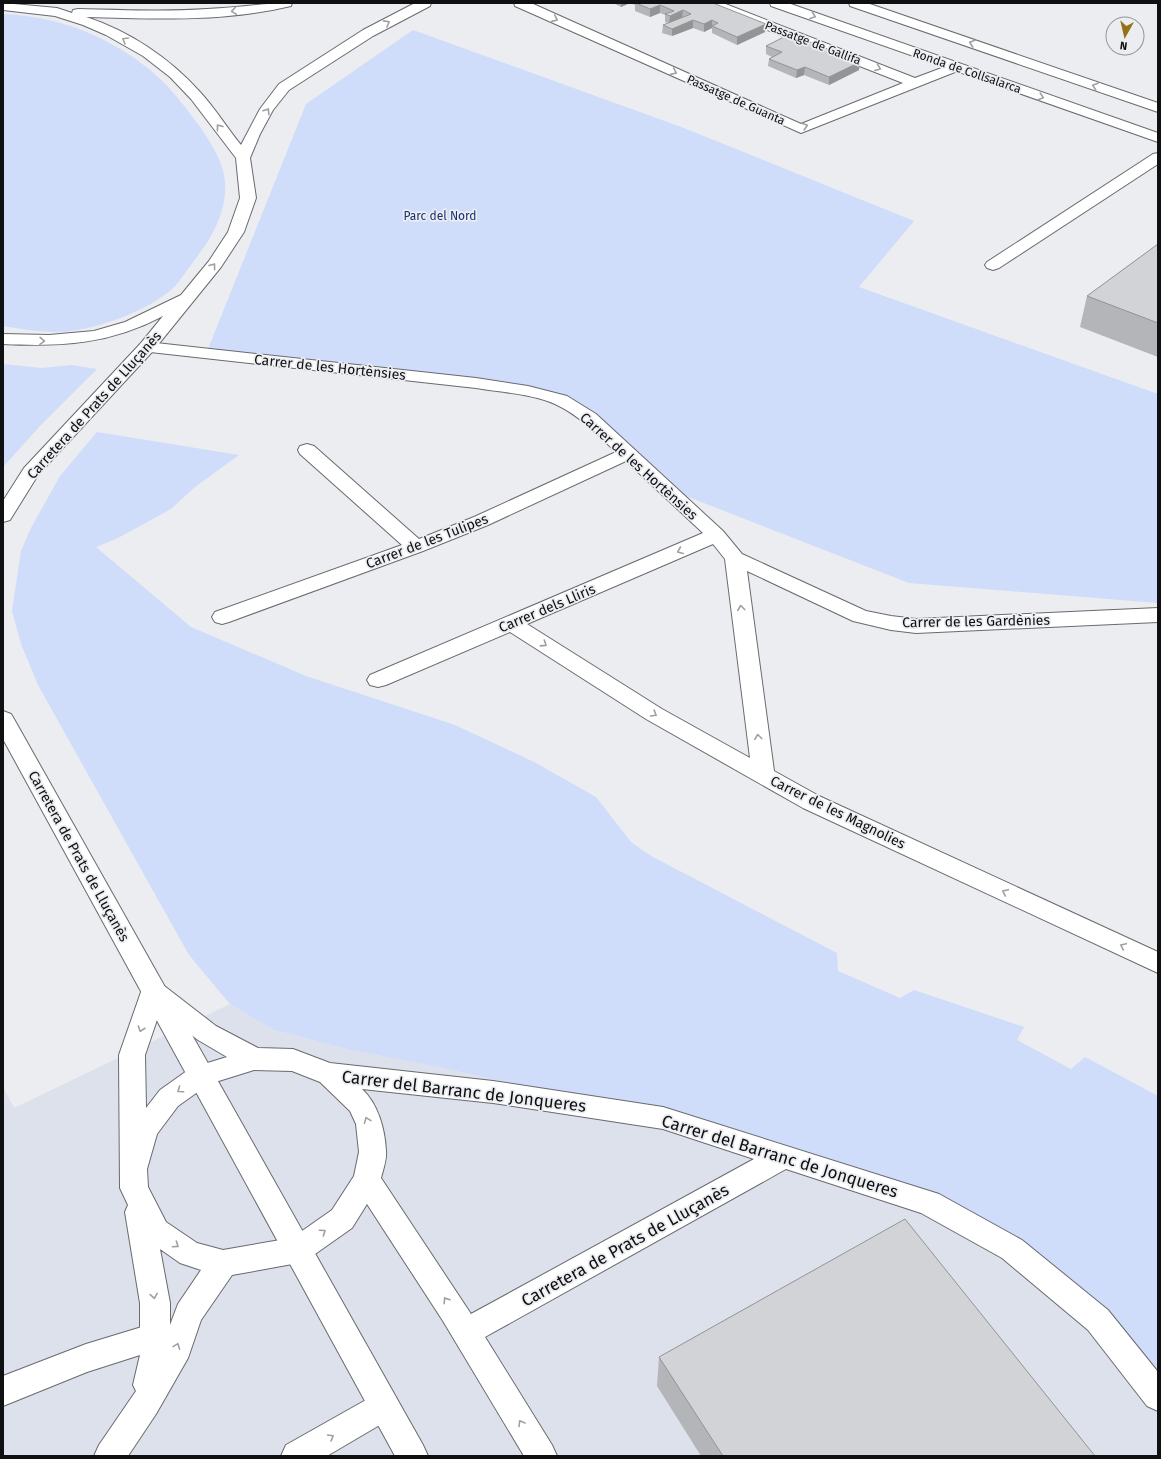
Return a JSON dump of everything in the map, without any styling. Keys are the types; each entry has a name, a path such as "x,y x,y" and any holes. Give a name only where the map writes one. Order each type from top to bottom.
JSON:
{"street":[{"path":"42,3 57,12 88,22 111,32 148,53 169,70 196,96 243,158"},
{"path":"3,6 57,12 164,16 226,12 286,3"},
{"path":"243,158 253,134 268,109 284,87 368,33 425,3"},
{"name":"Passatge de Guanta","path":"520,3 800,129 955,66"},
{"name":"Passatge de Gallifa","path":"711,3 915,83"},
{"name":"Ronda de Collsalarca","path":"776,3 1158,138"},
{"name":"Ronda de Collsalarca","path":"855,3 1158,108"},
{"path":"1087,113 1118,94"},
{"path":"993,265 1158,157"},
{"name":"Carretera de Prats de Lluçanès","path":"3,516 31,472 147,347 215,264 236,232 248,198 243,158"},
{"name":"Carretera de Prats de Lluçanès","path":"3,339 43,341 84,338 124,328 189,297"},
{"name":"Carrer de les Hortènsies","path":"147,347 476,383 528,391 561,400 590,418 716,535 735,558"},
{"path":"306,450 416,547"},
{"name":"Carrer de les Tulipes","path":"222,617 416,547 481,521 628,453"},
{"name":"Carrer dels Lliris","path":"378,680 716,535"},
{"path":"735,558 763,775"},
{"name":"Carrer de les Gardènies","path":"735,558 860,616 916,626 1158,615"},
{"name":"Carrer de les Magnolies","path":"511,623 654,714 811,802 1158,963"},
{"name":"Carretera de Prats de Lluçanès","path":"3,719 412,1456"},
{"name":"Carretera de Prats de Lluçanès","path":"154,992 207,1033 254,1059"},
{"name":"Carretera de Prats de Lluçanès","path":"134,1179 145,1129 169,1098 200,1076 254,1059 293,1060 329,1074 360,1104 369,1124 373,1152 367,1180 342,1219 298,1250 223,1263 190,1254 156,1231 134,1179 132,1055 154,992"},
{"name":"Carrer del Barranc de Jonqueres","path":"329,1074 493,1092 663,1118 929,1203 1012,1249 1098,1320 1158,1396"},
{"name":"Carretera de Prats de Lluçanès","path":"466,1332 783,1157"},
{"path":"134,1179 155,1303 155,1355 144,1404"},
{"path":"367,1180 466,1332 541,1456"},
{"path":"110,1456 144,1404 177,1348 188,1314 223,1263"},
{"path":"3,1391 86,1358 155,1337"},
{"path":"297,1456 384,1406"}],"shaded area":[{"path":"230,1004 274,1030 351,1050 443,1068 663,1118 783,1157 1012,1249 1158,1396 1158,1456 3,1456 3,1087 14,1108"}],"green space":[{"path":"3,14 45,19 65,24 104,40 123,51 157,76 172,91 203,131 220,161 224,175 225,195 217,225 207,243 176,285 166,294 137,311 121,318 87,328 57,332 37,331 3,326"},
{"name":"Parc del Nord","path":"413,30 684,128 914,221 859,287 1158,394 1158,603 909,583 663,487 548,396 206,354 306,104"},
{"path":"3,364 42,368 72,365 97,369 39,427 3,467"},
{"path":"97,432 239,455 195,487 171,509 118,538 96,547 191,627 306,676 455,725 534,762 596,797 631,842 651,856 837,953 838,971 900,998 914,990 1024,1027 1017,1040 1071,1069 1085,1057 1158,1096 1158,1396 1098,1320 929,1203 663,1118 443,1068 351,1050 274,1030 230,1004 189,955 38,685 21,644 12,611 21,551 31,528 60,476"}],"building":[{"path":"636,3 713,3 766,24 737,37 712,26 718,23 712,20 704,24 693,20 672,29 663,25 691,14 683,10 670,16 665,14 674,11 660,5 650,9"},
{"path":"790,34 860,62 829,77 805,67 797,70 769,59 782,52 766,46"},
{"path":"1158,244 1158,323 1087,296"},
{"path":"905,1219 1095,1456 723,1456 659,1357"}]}
